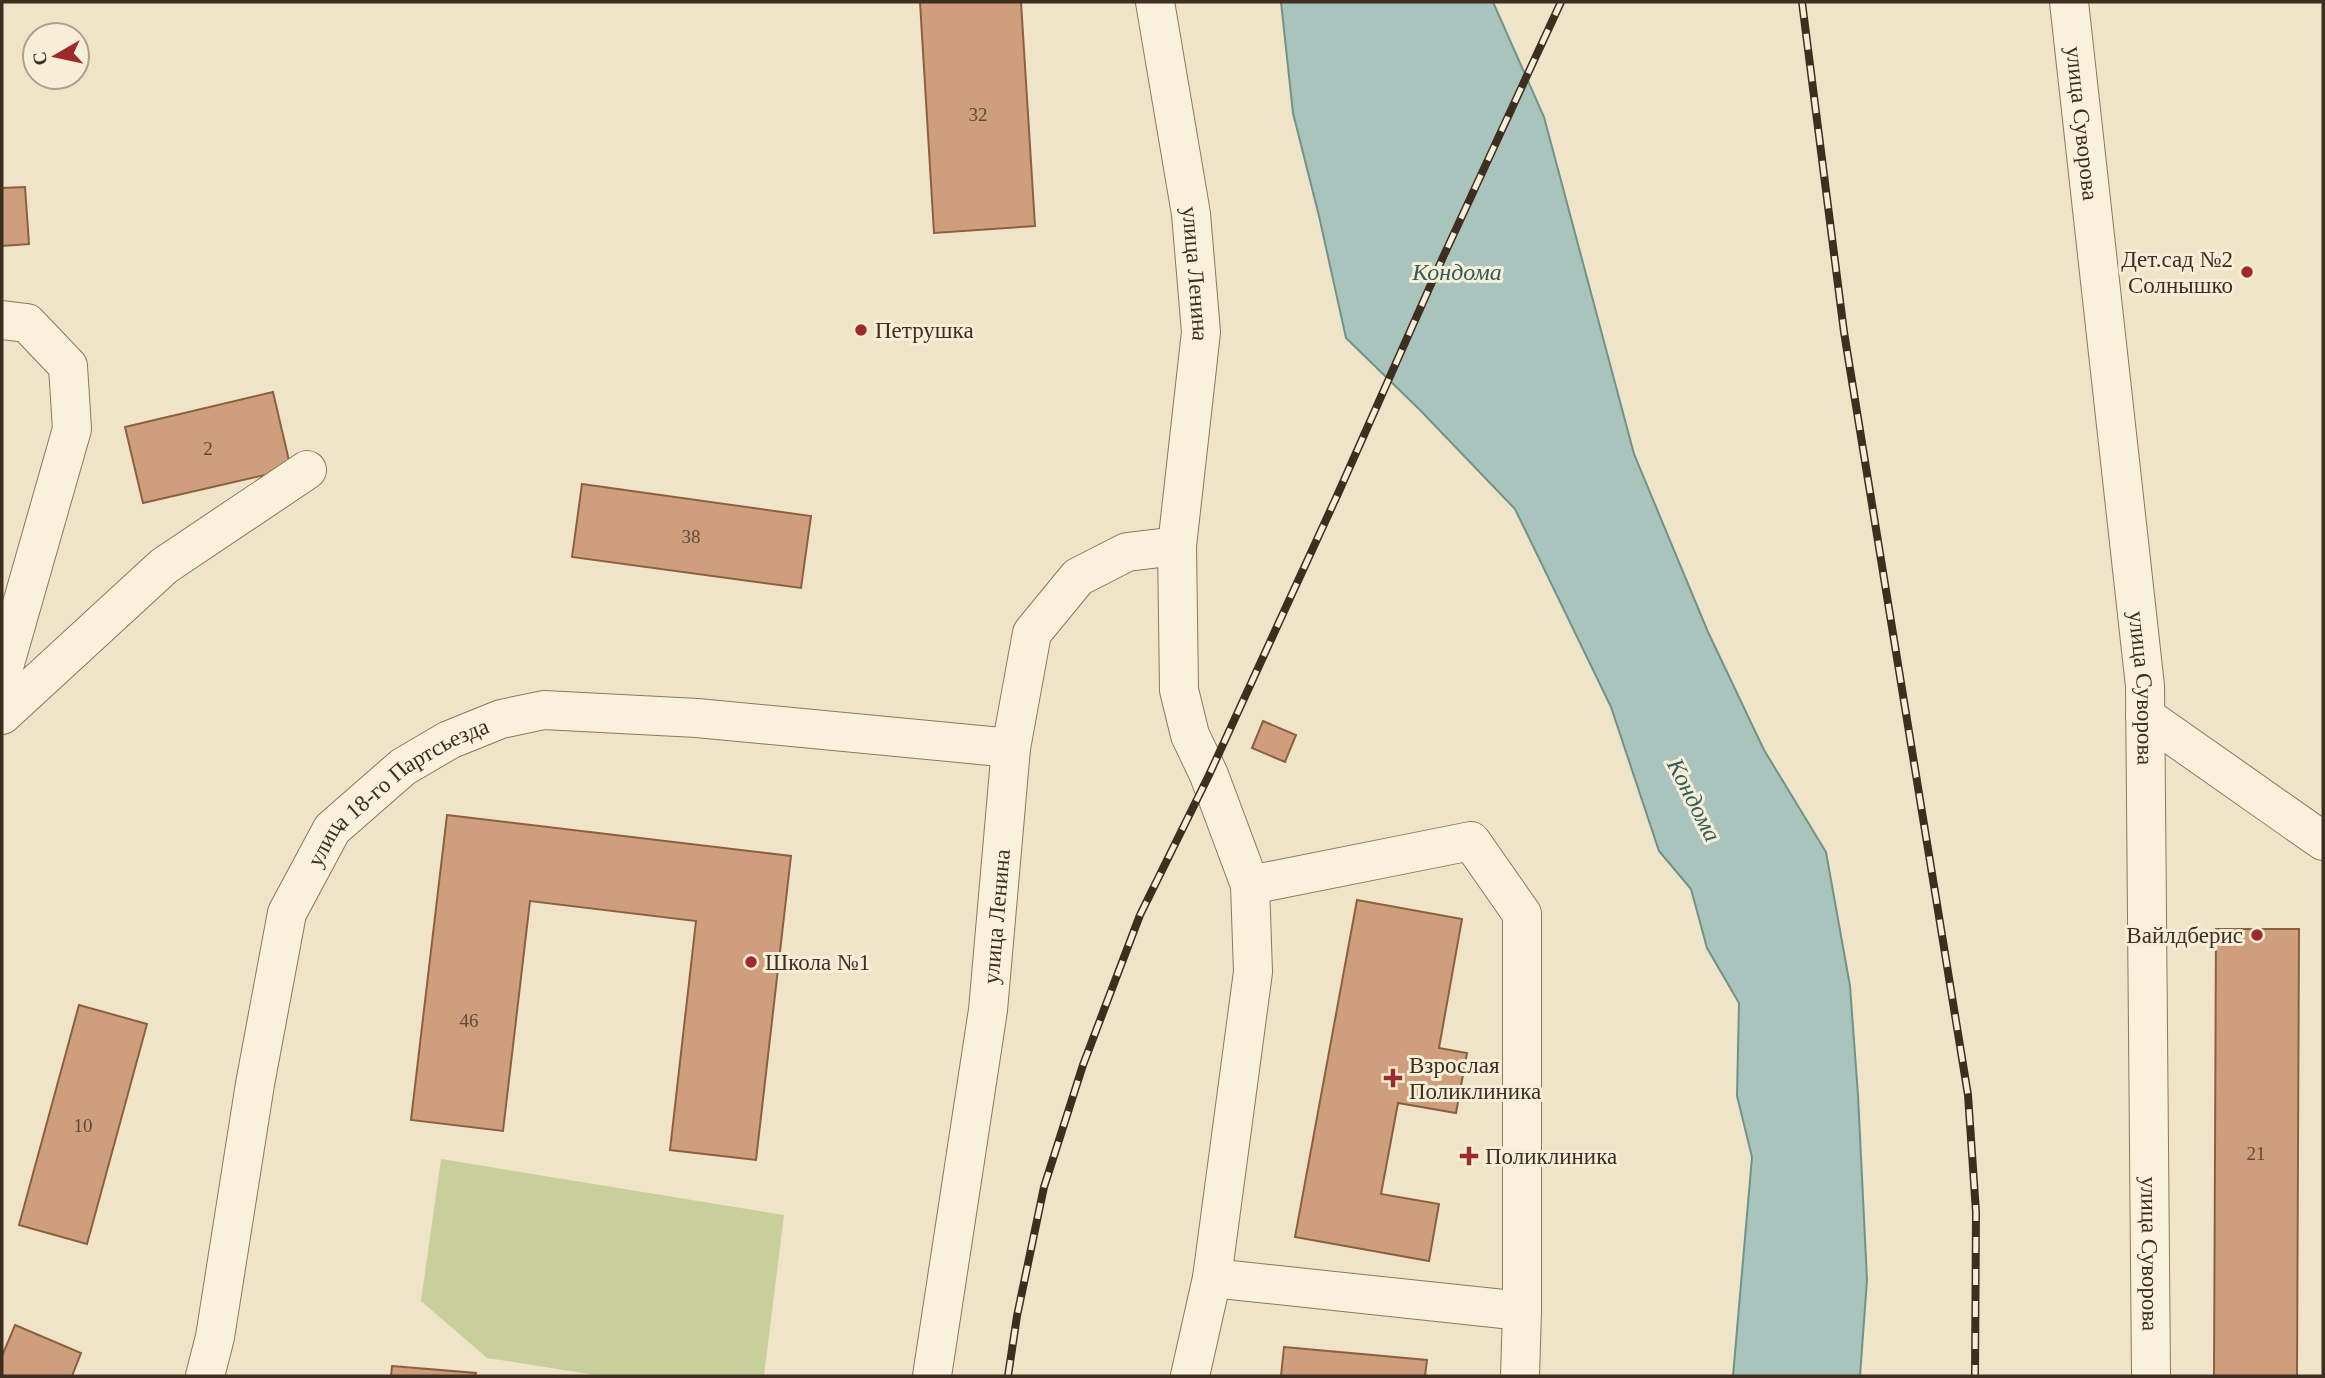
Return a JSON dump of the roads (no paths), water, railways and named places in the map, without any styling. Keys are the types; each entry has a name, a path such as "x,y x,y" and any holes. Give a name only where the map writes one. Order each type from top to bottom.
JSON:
{"street":[{"name":"улица Ленина","path":"1155,2 1191,214 1201,332 1177,546 1179,690 1190,735 1209,775 1250,885 1253,972 1212,1278 1190,1376"},
{"name":"улица Суворова","path":"2069,2 2145,686 2151,1376"},
{"path":"2,320 27,323 68,366 72,429 2,674"},
{"path":"2,715 164,566 307,470"},
{"name":"улица Ленина","path":"933,1376 988,1010 1011,748 1032,633 1078,577 1127,552 1177,546"},
{"name":"улица 18-го Партсьезда","path":"205,1376 215,1337 253,1097 287,913 332,829 403,767 449,740 501,719 544,710 697,718 1011,748"},
{"path":"2145,716 2323,841"},
{"path":"1250,885 1471,841 1522,914 1520,1376"},
{"path":"1212,1278 1522,1311"},
{"path":"198,1376 215,1337"}],"water":[{"name":"Кондома","path":"1281,2 1493,2 1544,117 1634,454 1708,632 1764,750 1826,852 1850,986 1858,1095 1867,1280 1860,1376 1733,1376 1752,1157 1737,1096 1739,1003 1707,948 1691,889 1659,851 1611,707 1515,509 1346,338 1293,113"}],"railway":[{"path":"1008,1376 1017,1316 1044,1187 1083,1065 1140,915 1209,775 1561,2"},
{"path":"1802,2 1844,332 1968,1095 1976,1212 1975,1376"}],"place":[{"name":"Дет.сад №2 Солнышко","path":"2247,272"},
{"name":"Петрушка","path":"861,330"},
{"name":"Вайлдберис","path":"2257,935"},
{"name":"Школа №1","path":"751,962"},
{"name":"Взрослая Поликлиника","path":"1393,1078"},
{"name":"Поликлиника","path":"1469,1156"}]}
